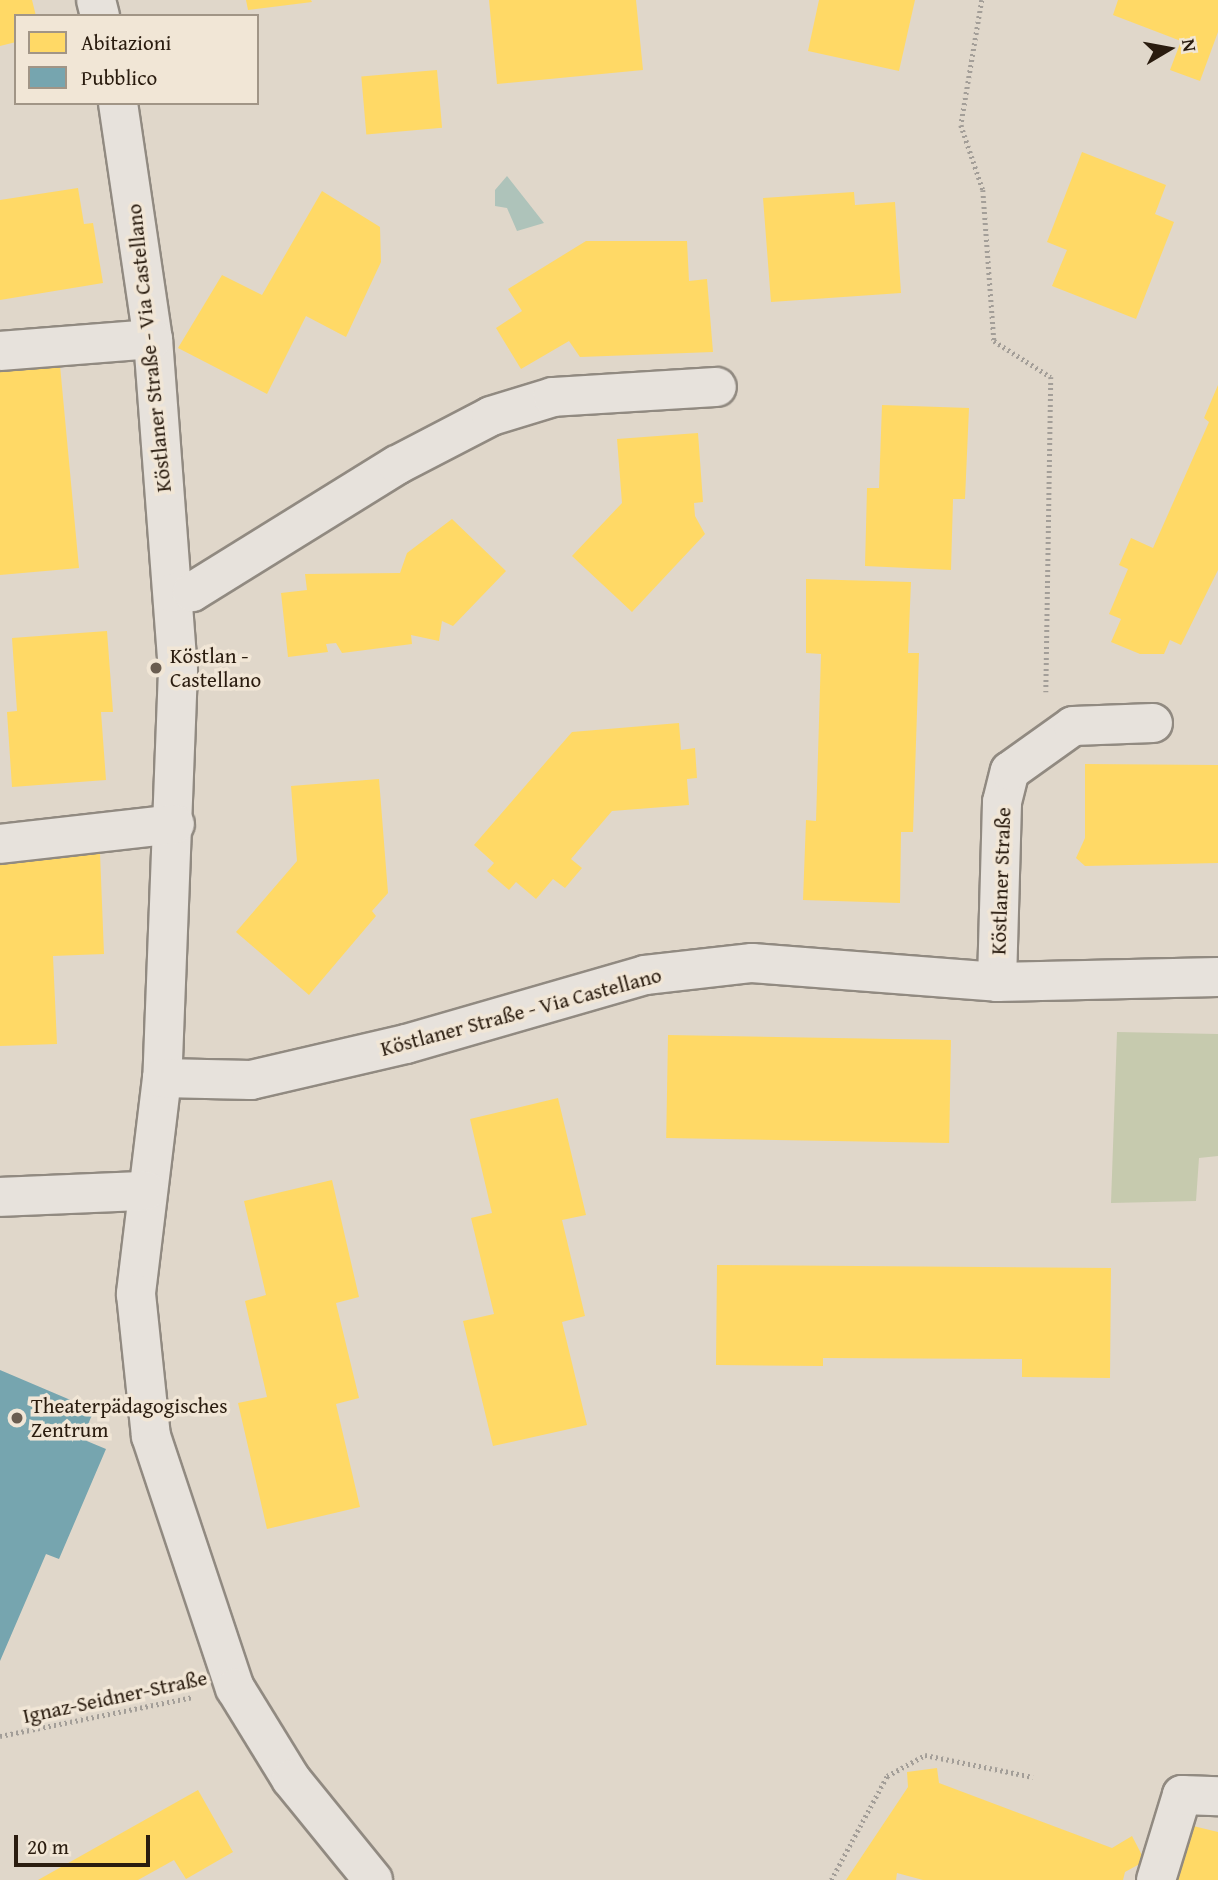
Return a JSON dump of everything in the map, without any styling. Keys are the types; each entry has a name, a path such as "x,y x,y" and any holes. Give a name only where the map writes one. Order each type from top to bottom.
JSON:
{"street":[{"name":"Köstlaner Straße - Via Castellano","path":"118,105 153,339 173,593 175,824 162,1078 146,1191 136,1294 151,1436 235,1688 291,1779 373,1880"},
{"path":"0,351 153,339"},
{"path":"173,593 192,592 397,465 491,416 553,397 717,387"},
{"name":"Köstlaner Straße","path":"997,982 1002,802 1010,771 1045,741 1073,726 1153,723"},
{"path":"0,844 175,824"},
{"name":"Köstlaner Straße - Via Castellano","path":"162,1078 251,1080 672,972 752,963 997,982 1218,977"},
{"path":"0,1197 146,1191"},
{"path":"1156,1880 1182,1795 1218,1796"}],"path":[{"path":"982,0 961,125 983,190 994,341 1051,377 1045,741"},
{"name":"Ignaz-Seidner-Straße","path":"0,1736 235,1688"},
{"path":"831,1880 887,1776 925,1755 1032,1777"}],"shaded area":[{"path":"507,176 544,223 517,231 507,208 495,206 495,190"},
{"path":"1117,1032 1218,1034 1218,1156 1199,1158 1196,1201 1111,1203"}],"building: Abitazioni":[{"path":"0,0 32,0 36,14 14,14 14,42 0,46"},
{"path":"246,0 311,0 312,2 248,10"},
{"path":"489,0 636,0 643,70 497,84"},
{"path":"819,0 915,0 899,71 808,51"},
{"path":"1118,0 1218,0 1218,32 1200,81 1170,70 1181,41 1113,15"},
{"path":"437,70 442,128 366,134 361,77"},
{"path":"1082,152 1166,185 1155,214 1174,222 1136,319 1052,286 1067,250 1047,242"},
{"path":"78,188 84,224 93,223 103,283 0,300 0,200"},
{"path":"322,191 380,227 381,262 346,337 306,316 267,394 178,348 222,275 262,295"},
{"path":"854,192 855,205 895,202 901,293 771,302 763,198"},
{"path":"586,241 687,241 689,281 707,279 713,352 580,357 569,341 521,369 496,328 522,311 508,289"},
{"path":"59,355 79,568 0,575 0,360"},
{"path":"1218,385 1218,570 1181,645 1170,640 1164,654 1140,654 1111,642 1121,619 1109,614 1128,569 1119,565 1131,538 1153,548 1209,422 1204,418"},
{"path":"882,405 969,408 965,499 953,499 951,570 865,566 867,488 879,488"},
{"path":"698,433 703,502 694,503 695,516 705,534 632,612 572,556 622,503 617,439"},
{"path":"452,519 506,571 453,626 442,621 439,641 411,635 412,644 342,653 336,643 326,644 328,652 288,657 281,593 307,590 305,574 400,573 407,553"},
{"path":"806,579 911,582 908,653 919,653 913,832 901,832 900,903 803,900 806,820 816,821 821,654 806,653"},
{"path":"107,631 113,712 101,712 106,780 12,787 7,712 17,711 12,638"},
{"path":"679,723 681,750 695,748 697,778 687,779 689,805 612,811 571,859 582,868 565,888 553,879 536,899 516,882 509,890 487,871 494,863 474,845 572,732"},
{"path":"1085,764 1218,765 1218,863 1085,866 1076,858 1085,838"},
{"path":"379,779 388,893 372,911 376,916 309,995 236,932 297,861 291,786"},
{"path":"100,853 104,954 53,956 57,1044 0,1046 0,857"},
{"path":"668,1035 951,1040 949,1143 666,1138"},
{"path":"558,1098 586,1215 562,1220 585,1316 562,1322 587,1425 493,1446 463,1321 494,1314 471,1218 492,1213 470,1119"},
{"path":"332,1180 359,1297 336,1303 359,1398 336,1404 360,1507 267,1529 238,1403 267,1397 245,1301 266,1295 244,1201"},
{"path":"717,1265 1111,1268 1110,1378 1022,1377 1022,1359 823,1358 823,1366 716,1365"},
{"path":"937,1768 939,1783 1112,1848 1132,1836 1145,1861 1125,1872 1123,1880 923,1880 897,1873 896,1880 846,1880 908,1787 907,1772"},
{"path":"198,1790 233,1852 186,1879 174,1860 138,1880 38,1880"},
{"path":"1189,1825 1218,1832 1218,1880 1177,1880"}],"building: Pubblico":[{"path":"0,1370 94,1410 82,1439 106,1449 59,1559 46,1554 0,1661"}],"place":[{"name":"Köstlan - Castellano","path":"156,668"},
{"name":"Theaterpädagogisches Zentrum","path":"17,1418"}]}
